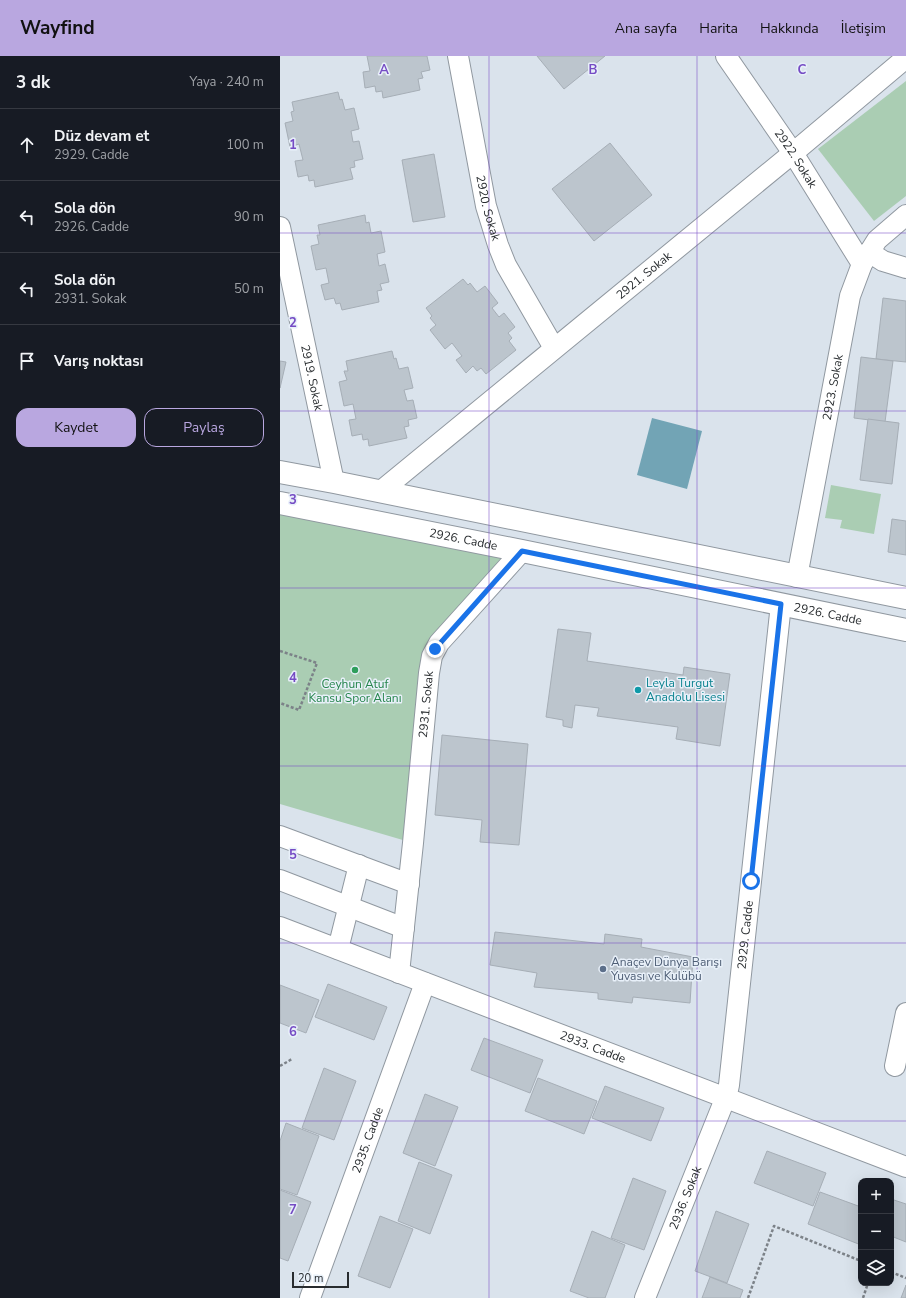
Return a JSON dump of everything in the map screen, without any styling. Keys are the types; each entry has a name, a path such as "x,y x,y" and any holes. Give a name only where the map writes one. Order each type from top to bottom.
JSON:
{"street":[{"name":"2920. Sokak","path":"458,56 491,226 506,265 554,348"},
{"name":"2922. Sokak","path":"726,56 866,258"},
{"name":"2921. Sokak","path":"381,491 906,58"},
{"name":"2923. Sokak","path":"797,577 850,296 866,258 882,234 906,215"},
{"name":"2919. Sokak","path":"280,227 334,482"},
{"path":"866,258 883,261 906,268"},
{"path":"280,472 381,491 906,598"},
{"name":"2926. Cadde","path":"280,503 906,630"},
{"name":"2931. Sokak","path":"399,972 414,843 429,673 432,656 440,643 522,551"},
{"name":"2929. Cadde","path":"725,1098 729,1085 781,604"},
{"path":"280,836 409,884"},
{"path":"338,949 358,865"},
{"path":"280,880 404,928"},
{"name":"2933. Cadde","path":"280,927 906,1167"},
{"name":"2935. Cadde","path":"310,1298 425,983"},
{"path":"895,1066 906,1013"},
{"name":"2936. Sokak","path":"645,1298 725,1098"}],"path":[{"path":"280,650 317,663 299,710 280,703"},
{"path":"280,1066 292,1059"},
{"path":"748,1298 774,1226 858,1259"},
{"path":"894,1273 906,1278"},
{"path":"863,1298 867,1286"}],"green space":[{"path":"906,81 906,196 874,221 818,149"},
{"path":"831,485 881,494 874,534 840,528 842,520 825,518"},
{"name":"Ceyhun Atuf Kansu Spor Alanı","path":"280,503 522,551 439,643 413,843 280,804"}],"water":[{"path":"652,418 702,431 687,489 637,475"}],"building":[{"path":"367,56 427,56 430,70 421,72 423,78 418,79 420,90 383,98 382,91 376,92 375,86 365,88 363,72 370,71"},
{"path":"537,56 605,56 564,89"},
{"path":"338,92 345,110 354,108 359,129 351,131 353,142 359,141 363,159 354,161 355,167 350,168 353,179 315,187 314,180 309,181 308,175 298,177 295,161 303,160 299,144 290,147 285,123 293,121 291,112 294,111 292,102"},
{"path":"610,143 652,195 594,241 552,189"},
{"path":"434,154 445,217 413,222 402,160"},
{"path":"365,215 366,223 369,222 371,233 381,231 385,252 377,254 379,266 385,264 389,282 380,284 382,290 377,291 379,302 342,310 340,303 336,304 334,298 325,300 321,285 329,283 326,268 316,270 311,246 319,244 317,235 320,235 318,225"},
{"path":"463,279 468,285 470,283 477,292 485,286 498,303 492,308 499,317 504,313 515,327 508,333 512,338 509,341 516,350 486,374 481,368 477,371 473,366 466,373 456,360 462,356 452,343 445,349 430,330 436,325 430,318 432,316 426,308"},
{"path":"883,298 906,301 906,362 876,359"},
{"path":"392,351 399,369 408,367 413,388 404,390 407,401 413,400 417,418 408,420 409,426 404,427 407,438 369,446 368,439 363,440 362,434 352,436 349,420 356,419 353,404 344,406 339,382 347,380 344,371 348,371 346,361"},
{"path":"861,357 893,361 885,422 854,418"},
{"path":"280,361 286,362 280,388"},
{"path":"868,419 899,423 892,484 860,480"},
{"path":"892,519 906,521 906,555 888,552"},
{"name":"Leyla Turgut Anadolu Lisesi","path":"558,629 591,633 587,661 683,675 684,667 730,674 720,746 676,739 678,727 597,716 599,708 575,705 572,728 563,726 563,720 546,717"},
{"path":"442,735 528,744 519,845 480,842 482,820 435,815"},
{"name":"Anaçev Dünya Barışı Yuvası ve Kulübü","path":"495,932 604,944 605,934 642,939 641,947 693,957 690,1003 633,997 632,1003 598,999 598,993 534,987 537,973 490,965"},
{"path":"328,984 387,1007 374,1040 315,1017"},
{"path":"280,985 319,1000 306,1033 280,1023"},
{"path":"484,1038 543,1060 530,1093 471,1070"},
{"path":"324,1068 356,1081 334,1140 302,1128"},
{"path":"538,1078 597,1101 584,1134 525,1111"},
{"path":"605,1086 664,1108 651,1141 592,1118"},
{"path":"425,1094 458,1107 435,1166 403,1153"},
{"path":"286,1123 319,1136 297,1195 280,1189 280,1141"},
{"path":"767,1151 826,1173 813,1206 754,1183"},
{"path":"419,1162 452,1175 430,1234 398,1221"},
{"path":"633,1178 666,1191 644,1250 611,1238"},
{"path":"280,1190 311,1202 288,1261 280,1258"},
{"path":"820,1192 858,1206 858,1244 808,1224"},
{"path":"894,1200 906,1204 906,1242 894,1237"},
{"path":"716,1211 749,1224 727,1283 695,1271"},
{"path":"380,1216 413,1229 390,1288 358,1276"},
{"path":"592,1231 625,1245 605,1298 589,1298 570,1291"},
{"path":"710,1277 743,1290 740,1298 702,1298"},
{"path":"906,1285 906,1298 901,1298"}],"place":[{"name":"Ceyhun Atuf Kansu Spor Alanı","path":"355,670"},
{"name":"Leyla Turgut Anadolu Lisesi","path":"638,690"},
{"name":"Anaçev Dünya Barışı Yuvası ve Kulübü","path":"603,969"}],"route":[{"path":"435,649 522,551 781,604 751,881"}]}
